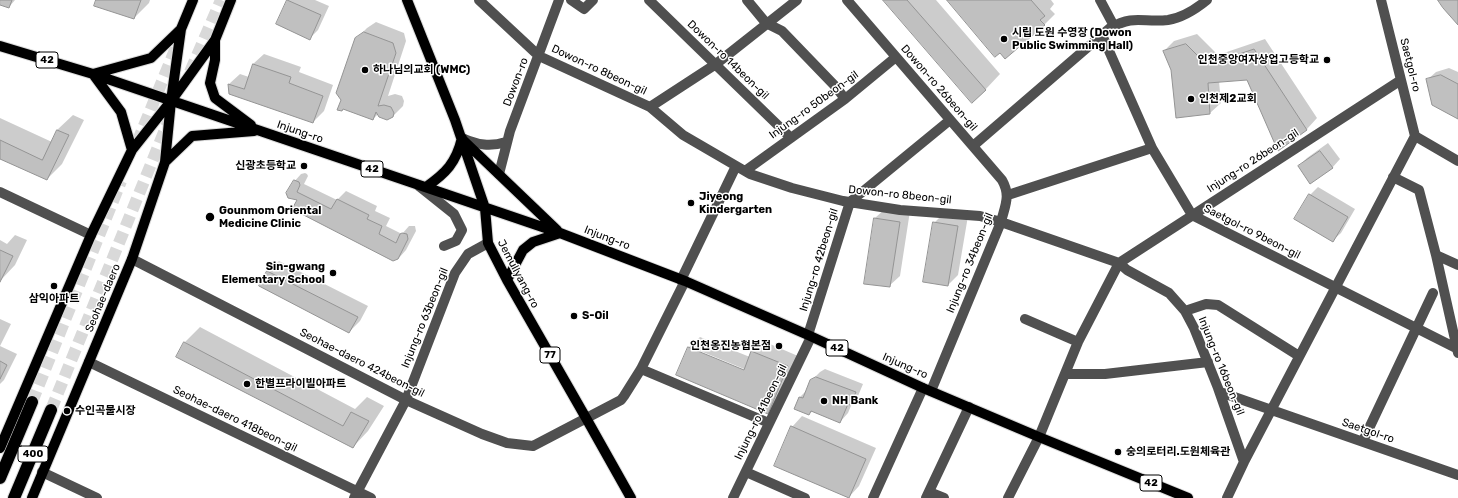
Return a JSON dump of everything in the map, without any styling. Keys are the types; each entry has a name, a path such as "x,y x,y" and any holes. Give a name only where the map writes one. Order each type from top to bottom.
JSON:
{"highway":[{"name":"400","path":"0,478 32,402"},
{"name":"400","path":"14,498 51,410"}],"main road":[{"name":"Seohae-daero","path":"32,498 132,259 165,162 171,101 181,30 193,0"},
{"path":"0,448 92,235 132,150 171,101 215,40 231,0"},
{"name":"Jemullyang-ro","path":"407,0 462,138 485,208 488,243 507,280 631,498"},
{"path":"132,150 121,112 93,74 151,58 181,30"},
{"path":"215,40 215,60 210,83 215,98 259,130"},
{"name":"Injung-ro","path":"0,46 93,74 560,233 683,280 927,389 1188,498"},
{"path":"165,162 192,136 259,130"},
{"path":"462,138 560,233 533,242 523,250 507,280"},
{"path":"422,186 448,170 459,151 462,138"}],"street":[{"name":"Dowon-ro 8beon-gil","path":"479,0 539,56 650,107 683,135 741,169 792,188 850,202 900,210 980,216 1118,263"},
{"name":"Dowon-ro","path":"499,174 506,142 559,0"},
{"path":"571,0 584,9 593,0"},
{"name":"Dowon-ro 14beon-gil","path":"649,0 791,138"},
{"path":"747,0 766,23 782,31 836,87 845,99"},
{"path":"650,107 716,64 797,0"},
{"name":"Dowon-ro 26beon-gil","path":"847,0 1002,180 1007,189 1008,195"},
{"path":"1100,0 1114,26"},
{"path":"973,146 1114,26 1130,19 1169,20 1189,13 1207,0"},
{"name":"Saetgol-ro","path":"1381,0 1415,136"},
{"name":"Saetgol-ro 9beon-gil","path":"1102,35 1152,148 1192,215 1335,288 1418,328 1458,350"},
{"name":"Injung-ro 50beon-gil","path":"640,369 683,280 741,169 791,138 845,99 896,57"},
{"name":"Injung-ro 26beon-gil","path":"1118,263 1402,80"},
{"name":"Injung-ro 42beon-gil","path":"810,336 850,202 950,120"},
{"path":"1227,498 1299,356 1415,136 1458,161"},
{"path":"462,138 476,144 490,146 506,142"},
{"path":"1008,195 1152,148"},
{"path":"1393,177 1419,190 1458,350"},
{"path":"422,186 454,214 462,230 456,241 444,246"},
{"path":"0,192 92,235"},
{"name":"Injung-ro 34beon-gil","path":"873,498 927,389 1001,222 1008,195"},
{"name":"Injung-ro 63beon-gil","path":"356,495 406,400 455,272 468,254 488,243"},
{"path":"1436,255 1458,264"},
{"name":"Seohae-daero 424beon-gil","path":"132,259 406,400 482,434 507,443 533,446 620,400 640,369"},
{"path":"1008,498 1039,437 1078,342 1118,263 1127,270 1169,293 1185,311"},
{"path":"1363,441 1434,293"},
{"name":"Injung-ro 16beon-gil","path":"1244,462 1220,392 1194,328 1185,311 1206,304 1218,305 1299,356"},
{"path":"1025,319 1078,342"},
{"name":"Injung-ro 41beon-gil","path":"734,498 810,336"},
{"name":"Seohae-daero 418beon-gil","path":"89,362 356,495 371,498"},
{"path":"1065,374 1105,374 1208,362"},
{"path":"640,369 769,423"},
{"name":"Saetgol-ro","path":"1220,392 1458,475"},
{"path":"944,498 927,495 969,407"},
{"path":"42,472 97,498"},
{"path":"746,472 804,498"}],"building":[{"path":"0,0 12,0 9,8 0,5"},
{"path":"96,0 141,0 134,19 94,6"},
{"path":"287,0 321,15 310,40 276,24"},
{"path":"883,0 907,0 986,90 972,103"},
{"name":"시립 도원 수영장 (Dowon Public Swimming Hall)","path":"947,0 1031,0 1045,16 1040,20 1045,25 1005,59 1000,53 995,57"},
{"path":"1438,0 1458,0 1458,25 1443,8"},
{"path":"364,32 393,43 396,53 378,106 384,105 391,107 394,113 393,117 387,120 379,117 376,112 373,120 343,109 342,111 337,110 341,100 336,93 355,38"},
{"name":"인천제2교회","path":"1186,44 1207,65 1254,49 1307,130 1278,151 1247,80 1208,83 1210,114 1176,118 1171,70 1163,51"},
{"path":"253,64 291,77 289,83 323,96 313,123 229,94 228,84 244,89"},
{"path":"1441,75 1458,84 1458,119 1432,105 1426,79"},
{"path":"57,130 69,135 47,180 0,159 0,140 42,160"},
{"path":"1320,151 1333,168 1310,184 1298,166"},
{"path":"294,180 299,182 300,185 297,192 331,209 337,199 369,215 367,219 382,226 379,234 396,243 400,234 407,234 408,239 398,259 393,261 292,209 297,200 288,198 286,193"},
{"path":"1309,194 1348,217 1333,242 1294,219"},
{"path":"874,218 900,222 890,287 864,284"},
{"path":"933,222 958,226 948,286 923,282"},
{"path":"0,250 13,256 0,282"},
{"path":"267,271 358,317 349,333 259,286"},
{"name":"한별프라이빌아파트","path":"184,342 343,426 351,412 369,421 353,448 176,357"},
{"path":"688,347 744,370 751,351 788,366 768,414 676,375"},
{"path":"0,361 7,365 0,379"},
{"name":"NH Bank","path":"816,377 856,392 850,405 848,404 840,423 811,411 809,415 794,409 799,397 803,398 810,380"},
{"path":"791,426 866,459 849,498 774,466"}],"tunnel":[{"path":"190,72 221,0"},
{"path":"137,143 179,40"},
{"path":"51,410 169,120"},
{"path":"32,402 121,181"}],"place":[{"name":"시립 도원 수영장 (Dowon Public Swimming Hall)","path":"1004,39"},
{"name":"인천중앙여자상업고등학교","path":"1327,60"},
{"name":"하나님의교회 (WMC)","path":"365,70"},
{"name":"인천제2교회","path":"1191,99"},
{"name":"신광초등학교","path":"304,166"},
{"name":"Jiyeong Kindergarten","path":"691,203"},
{"name":"Gounmom Oriental Medicine Clinic","path":"210,217"},
{"name":"Sin-gwang Elementary School","path":"333,273"},
{"name":"삼익아파트","path":"54,286"},
{"name":"S-Oil","path":"574,316"},
{"name":"인천옹진농협본점","path":"779,346"},
{"name":"한별프라이빌아파트","path":"247,384"},
{"name":"NH Bank","path":"824,401"},
{"name":"수인곡물시장","path":"67,411"},
{"name":"숭의로터리.도원체육관","path":"1118,452"}]}
